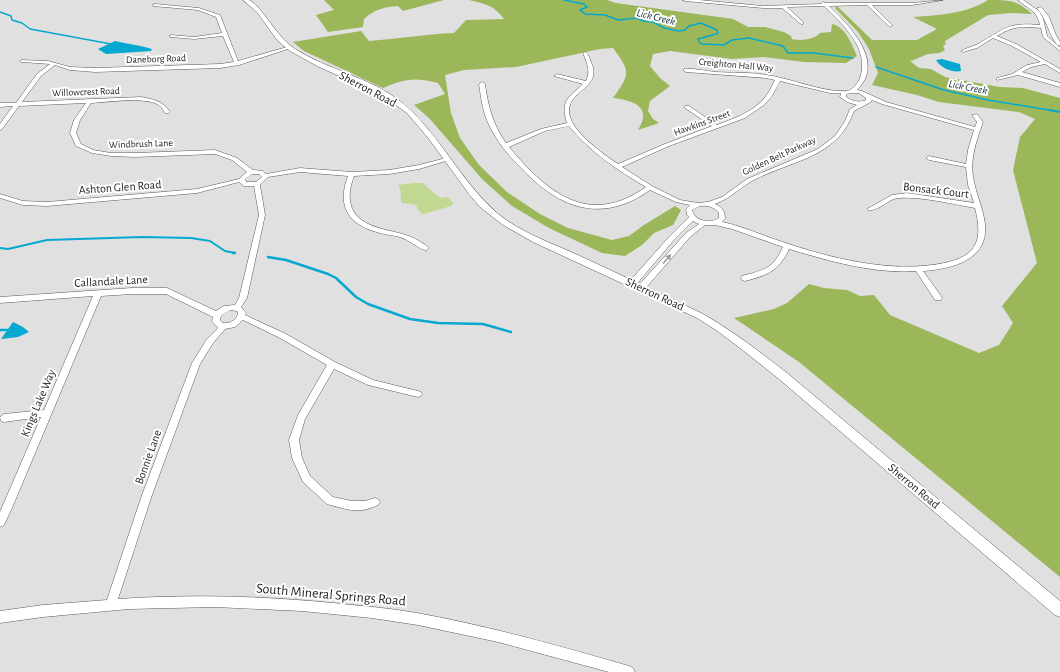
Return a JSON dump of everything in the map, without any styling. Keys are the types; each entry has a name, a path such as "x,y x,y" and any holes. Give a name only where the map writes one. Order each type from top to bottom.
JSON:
{"main road":[{"name":"Sherron Road","path":"246,0 260,12 277,37 289,48 302,56 394,100 414,118 476,198 508,224 537,240 700,316 719,327 744,345 783,376 1060,610"}],"street":[{"path":"685,0 740,5 783,6 903,4 941,0"},
{"path":"740,5 741,0"},
{"path":"819,0 847,27 860,46 865,65 860,84 847,95"},
{"path":"898,0 903,4"},
{"path":"1020,0 1037,12 1041,18 1045,36 1060,50"},
{"path":"1026,0 1044,13 1048,19 1053,37 1060,45"},
{"path":"868,4 890,26"},
{"path":"155,5 191,8 215,14 220,18 237,64"},
{"path":"783,6 802,23"},
{"path":"963,50 976,48 1006,29 1014,26 1043,27"},
{"path":"170,36 194,38 225,34"},
{"path":"994,37 1014,45 1060,71"},
{"name":"Daneborg Road","path":"23,60 54,64 70,68 95,70 220,66 237,64 289,48"},
{"path":"585,53 592,68 592,75 587,83 571,98 567,105 567,118 595,149 617,167 650,187 679,201 690,210 689,212 692,218 704,223 716,222 734,225 787,246 852,262 919,270 939,268 959,262 972,253 979,245 982,232 969,166 977,129 980,122 975,116"},
{"path":"999,79 1010,77 1029,66 1044,63"},
{"path":"0,128 39,75 54,64"},
{"name":"Creighton Hall Way","path":"686,70 720,74 754,75 847,95"},
{"path":"1018,73 1060,85"},
{"path":"557,76 587,83"},
{"name":"Hawkins Street","path":"617,167 667,145 728,123 753,111 769,96 778,79"},
{"path":"482,84 489,118 498,137 530,173 544,186 567,201 594,207 619,204 633,198 650,187"},
{"path":"860,84 866,99"},
{"path":"847,95 884,103 977,129"},
{"path":"847,95 866,99"},
{"path":"847,95 852,110 866,99"},
{"name":"Willowcrest Road","path":"0,105 149,100 164,106 167,112"},
{"name":"Windbrush Lane","path":"90,101 78,118 74,126 73,134 76,142 89,151 108,155 126,156 195,151 214,152 227,155 238,160 251,172"},
{"path":"687,107 717,127"},
{"name":"Golden Belt Parkway","path":"709,204 724,198 748,180 812,154 829,143 843,130 852,110"},
{"path":"505,146 543,130 571,124"},
{"path":"929,158 969,166"},
{"path":"238,308 243,298 262,215 256,184 263,180 265,176 300,170 352,174 361,177 397,176 447,162"},
{"path":"251,172 262,172 265,176"},
{"name":"Ashton Glen Road","path":"0,196 10,201 26,204 47,204 197,191 241,180 244,176 251,172"},
{"path":"352,174 345,192 346,206 350,213 368,227 406,237 425,248"},
{"name":"Ashton Glen Road","path":"241,180 247,185 256,184"},
{"name":"Bonsack Court","path":"870,209 894,196 907,195 977,206"},
{"path":"716,222 722,219 721,213 724,198"},
{"path":"679,201 696,204 709,204 734,225"},
{"path":"690,210 696,204"},
{"path":"637,286 671,239 692,218"},
{"path":"637,286 688,235 704,223"},
{"path":"745,278 761,274 775,268 781,260 787,246"},
{"path":"919,270 938,298"},
{"name":"Callandale Lane","path":"0,300 144,290 167,291 218,315"},
{"name":"Kings Lake Way","path":"0,522 8,508 98,293"},
{"path":"229,308 238,308 243,311 243,317 237,323 224,326 217,324 216,321 218,315 229,308"},
{"path":"243,317 284,336 332,364 371,383 418,394"},
{"name":"Bonnie Lane","path":"111,604 147,495 196,363 210,341 224,326"},
{"path":"332,364 301,418 294,440 297,458 306,479 330,501 352,506 365,506 375,502"},
{"path":"4,418 47,413"},
{"name":"South Mineral Springs Road","path":"0,617 111,604 162,601 273,603 387,614 423,620 514,639 629,672"}],"green space":[{"path":"324,0 444,0 403,11 398,6 384,8 372,13 364,19 363,27 328,32 316,15 334,10"},
{"path":"469,0 607,0 616,3 733,19 748,27 765,27 784,32 791,36 792,39 799,40 811,39 820,33 831,32 832,24 837,26 845,33 857,56 846,63 804,62 764,57 732,59 670,51 653,54 650,66 660,78 670,86 650,101 648,111 653,119 659,123 638,130 643,116 642,110 639,106 634,103 613,98 623,83 626,73 623,63 613,48 600,49 516,67 464,70 445,75 451,113 460,138 479,165 507,192 540,214 568,228 612,240 629,236 675,206 681,210 673,225 654,233 642,245 625,256 602,253 549,228 512,206 482,179 429,118 414,105 445,94 438,83 422,80 410,80 383,88 304,51 293,42 361,31 369,41 454,33 466,20 504,19 493,8 480,2"},
{"path":"988,0 1001,0 1017,3 1032,14 1010,13 988,15 945,41 946,44 943,46 945,50 910,61 919,68 931,69 945,77 1000,87 1023,88 1060,98 1060,577 799,362 734,318 774,309 787,303 809,284 824,288 847,290 860,296 874,295 890,315 979,353 999,345 1013,323 1002,306 1037,263 1013,170 1020,137 1035,119 1019,112 939,102 917,95 872,85 878,73 869,49 858,32 835,8 837,6 872,40 917,40 937,29 913,17 961,11 980,5"},
{"path":"423,183 436,195 441,198 448,197 453,203 451,206 424,214 421,213 416,207 418,205 402,203 401,201 398,185"}],"water":[{"path":"115,41 152,49 151,51 106,54 98,49"},
{"path":"942,59 960,64 961,71 950,71 944,68 936,60"},
{"path":"13,322 29,332 18,337 1,339"}],"waterway":[{"name":"Lick Creek","path":"564,0 584,4 587,7 580,10 585,14 605,15 618,20 637,18 643,21 653,22 664,28 679,31 685,30 689,26 701,23 717,30 718,33 716,34 698,39 700,43 703,44 724,45 732,40 749,38 783,46 788,53 814,53 853,58"},
{"path":"0,12 11,16 12,20 22,23 30,29 111,44"},
{"name":"Lick Creek","path":"876,67 944,90 988,100 1050,110"},
{"name":"Lick Creek","path":"1050,110 1055,111"},
{"name":"Lick Creek","path":"1050,110 1060,112"},
{"path":"0,248 8,249 47,240 142,237 191,238 210,241 225,251 235,253 233,253"},
{"path":"268,257 286,260 328,274 336,278 356,297 368,304 410,319 438,323 483,324 511,332"},
{"path":"0,330 7,330"}]}
